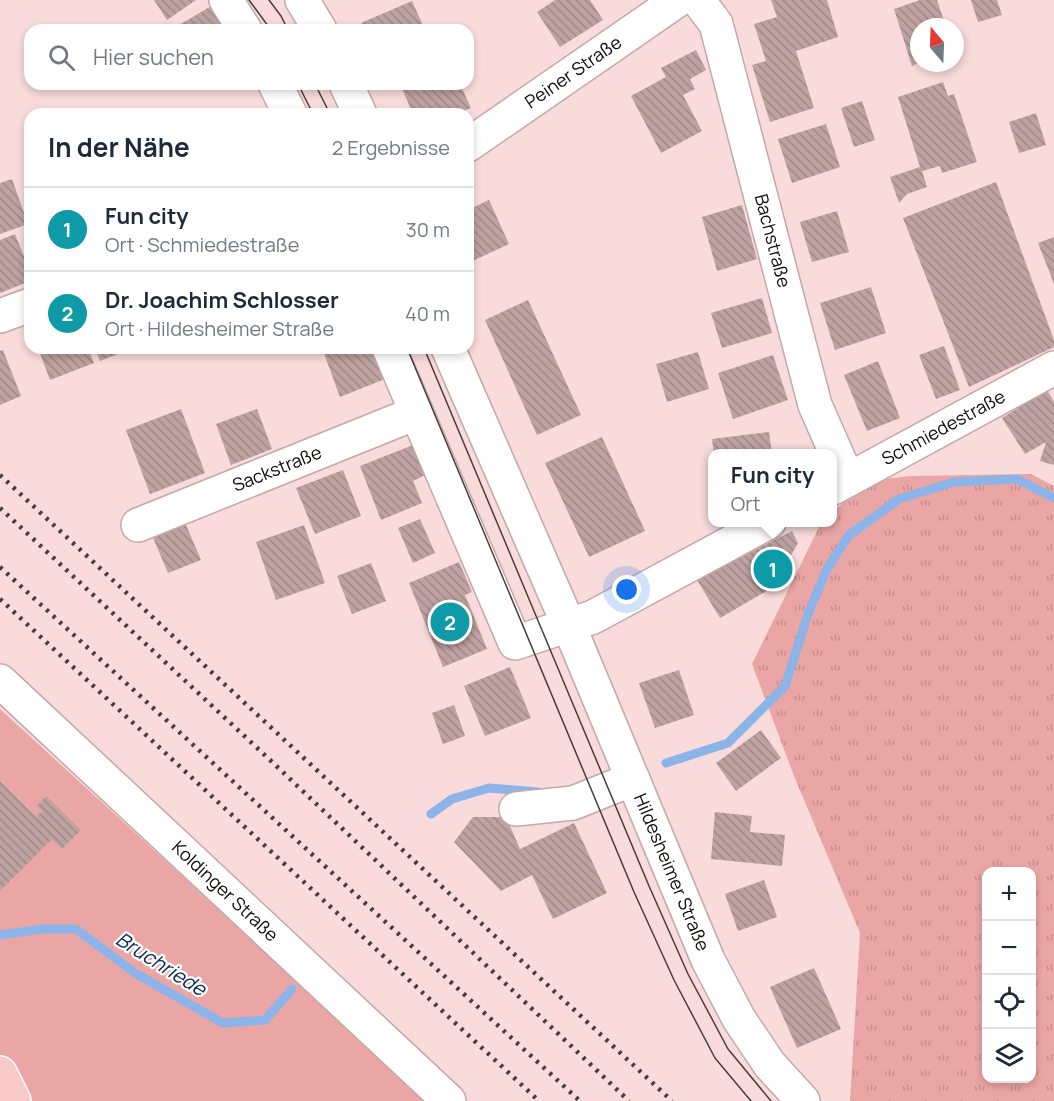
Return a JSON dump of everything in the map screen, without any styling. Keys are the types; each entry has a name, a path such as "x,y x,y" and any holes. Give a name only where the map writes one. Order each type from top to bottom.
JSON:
{"main road":[{"path":"0,1073 14,1101"}],"street":[{"path":"226,0 241,24"},
{"path":"302,0 316,24"},
{"name":"Peiner Straße","path":"474,141 678,0"},
{"name":"Bachstraße","path":"698,0 716,24 815,405 829,449"},
{"path":"278,90 287,108"},
{"path":"349,90 357,108"},
{"path":"0,316 24,307"},
{"path":"391,354 515,643 593,617 760,527"},
{"name":"Hildesheimer Straße","path":"451,354 569,626 708,960 739,1020 770,1065 802,1101"},
{"name":"Schmiedestraße","path":"840,484 1054,368"},
{"name":"Sackstraße","path":"138,525 416,413"},
{"name":"Koldinger Straße","path":"0,681 449,1101"},
{"path":"516,809 573,803 633,779"}],"green space":[{"path":"1031,474 1054,486 1054,1101 850,1101 860,933 794,776 752,664 819,527 837,527 837,508 867,481 910,476"},
{"path":"0,709 428,1101 0,1101"}],"building":[{"path":"154,0 196,0 167,20"},
{"path":"555,0 590,0 603,20 560,47 537,12"},
{"path":"771,0 827,0 838,37 796,51 814,108 770,122 752,65 766,61 754,24 777,17"},
{"path":"920,0 937,0 943,18 910,18 910,60 894,9"},
{"path":"971,0 997,0 1002,15 978,22"},
{"path":"412,1 422,24 361,24"},
{"path":"213,5 224,24 181,24"},
{"path":"696,50 706,70 690,79 695,89 683,95 702,131 661,153 631,96 666,77 661,68"},
{"path":"943,82 948,96 954,94 977,162 942,173 940,166 922,171 927,187 907,194 899,203 890,177 920,167 898,97"},
{"path":"403,90 463,90 471,108 410,108"},
{"path":"862,101 875,140 854,147 841,108"},
{"path":"1036,113 1046,145 1019,153 1009,122"},
{"path":"826,124 840,167 792,183 778,139"},
{"path":"12,179 24,213 24,225 0,234 0,183"},
{"path":"996,182 1054,340 1054,347 969,387 903,218"},
{"path":"489,200 509,244 474,260 474,207"},
{"path":"742,205 757,259 717,271 702,217"},
{"path":"837,211 849,252 812,262 800,222"},
{"path":"15,234 24,256 24,283 0,293 0,240"},
{"path":"1054,237 1054,284 1038,243"},
{"path":"871,287 886,333 835,350 820,303"},
{"path":"762,298 772,333 722,348 711,313"},
{"path":"528,300 581,415 537,435 485,320"},
{"path":"944,346 960,390 936,399 919,355"},
{"path":"3,350 21,396 0,405 0,351"},
{"path":"698,352 709,389 667,402 656,364"},
{"path":"40,354 90,354 94,363 50,380"},
{"path":"97,354 118,354 100,361"},
{"path":"324,354 375,354 385,379 340,397"},
{"path":"773,355 788,400 733,419 718,373"},
{"path":"878,361 900,418 867,431 844,375"},
{"path":"1047,390 1054,402 1054,465 1040,461 1046,442 1025,454 1002,418"},
{"path":"181,409 205,473 150,494 126,430"},
{"path":"257,409 272,449 231,465 216,424"},
{"path":"769,432 771,449 713,449 712,439"},
{"path":"602,437 645,531 589,557 545,463"},
{"path":"413,445 425,475 413,481 422,503 381,520 360,466"},
{"path":"343,470 361,516 315,534 296,488"},
{"path":"420,519 435,553 413,563 398,528"},
{"path":"184,520 201,560 168,573 151,533"},
{"path":"304,525 325,583 276,600 256,542"},
{"path":"792,531 798,543 772,588 720,618 697,580"},
{"path":"459,562 472,592 465,595 487,649 443,667 409,583"},
{"path":"371,563 386,601 352,614 337,576"},
{"path":"510,667 531,718 485,736 464,686"},
{"path":"679,670 694,715 655,728 639,683"},
{"path":"454,705 465,736 443,744 432,713"},
{"path":"761,730 781,758 736,791 716,763"},
{"path":"0,781 36,817 42,811 37,806 46,796 81,830 62,849 52,839 0,891"},
{"path":"715,812 752,816 750,832 785,835 782,866 711,859"},
{"path":"473,817 506,817 520,849 574,823 607,893 553,919 532,875 501,891 454,842"},
{"path":"764,880 777,917 738,931 725,894"},
{"path":"814,968 841,1029 797,1048 770,987"}],"waterway":[{"name":"Bruchriede","path":"666,763 728,743 785,686 808,614 827,569 849,535 899,499 954,482 1017,479 1054,498"},
{"name":"Bruchriede","path":"431,814 452,799 489,788 538,792"},
{"name":"Bruchriede","path":"0,935 42,929 76,929 135,973 223,1023 265,1020 292,989"}],"tram line":[{"path":"249,0 267,24"},
{"path":"269,0 285,24"},
{"path":"301,90 310,108"},
{"path":"318,90 327,108"},
{"path":"410,354 634,892 674,980 715,1058 751,1101"},
{"path":"427,354 688,974 728,1049 771,1101"}],"railway":[{"path":"0,475 672,1101"},
{"path":"0,508 269,759 629,1101"},
{"path":"0,567 580,1101"},
{"path":"0,599 539,1101"}],"place":[{"name":"Fun city","path":"773,569"},
{"name":"Dr. Joachim Schlosser","path":"450,622"}]}
